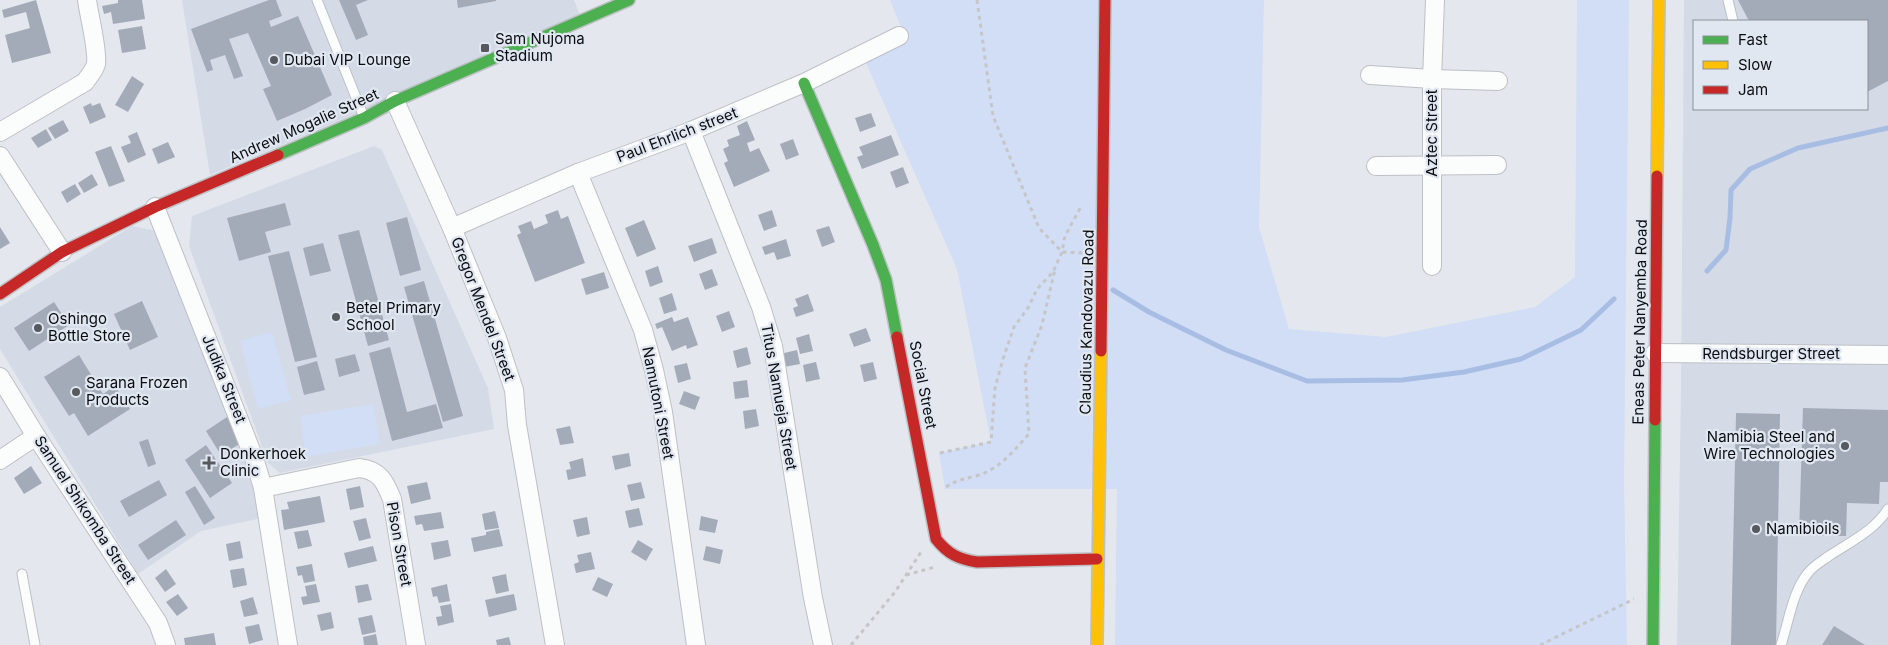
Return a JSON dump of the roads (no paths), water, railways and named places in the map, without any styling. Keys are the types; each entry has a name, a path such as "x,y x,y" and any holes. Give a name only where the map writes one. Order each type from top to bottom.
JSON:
{"street":[{"path":"0,132 86,82 96,65 87,0"},
{"name":"Andrew Mogalie Street","path":"0,294 62,252 155,207 364,118 395,101 629,0"},
{"name":"Claudius Kandovazu Road","path":"1097,645 1106,0"},
{"name":"Aztec Street","path":"1432,266 1432,79 1435,0"},
{"name":"Eneas Peter Nanyemba Road","path":"1653,645 1659,0"},
{"name":"Paul Ehrlich street","path":"452,228 578,173 691,130 804,83 900,36"},
{"path":"1370,74 1432,79 1498,81"},
{"name":"Social Street","path":"804,83 886,280 936,539 946,553 962,560 977,562 1097,559"},
{"name":"Gregor Mendel Street","path":"395,101 452,228 497,338 514,390 517,425 555,645"},
{"name":"Titus Namueja Street","path":"691,130 761,307 772,346 823,645"},
{"path":"0,156 62,252"},
{"path":"1376,166 1497,165"},
{"name":"Namutoni Street","path":"578,173 643,330 654,370 663,412 696,645"},
{"name":"Judika Street","path":"155,207 246,434 263,488 288,645"},
{"name":"Rendsburger Street","path":"1655,353 1888,355"},
{"name":"Samuel Shikomba Street","path":"0,377 36,436 158,623 166,645"},
{"path":"0,460 36,436"},
{"name":"Pison Street","path":"263,488 359,468 370,469 379,476 387,486 392,499 416,645"}],"lane":[{"path":"318,0 364,118"},
{"path":"1728,0 1732,20"},
{"path":"1781,645 1799,588 1808,573 1820,562 1870,530 1881,520 1888,509"},
{"path":"22,574 35,645"}],"waterway":[{"path":"1707,271 1726,250 1731,190 1750,169 1798,148 1888,128"},
{"path":"1113,290 1149,312 1226,350 1307,381 1402,380 1464,372 1521,359 1581,330 1614,299"}],"place":[{"name":"Sam Nujoma Stadium","path":"485,48"},
{"name":"Dubai VIP Lounge","path":"274,60"},
{"name":"Betel Primary School","path":"336,317"},
{"name":"Oshingo Bottle Store","path":"38,328"},
{"name":"Sarana Frozen Products","path":"76,392"},
{"name":"Namibia Steel and Wire Technologies","path":"1845,446"},
{"name":"Donkerhoek Clinic","path":"209,463"},
{"name":"Namibioils","path":"1756,529"}]}
